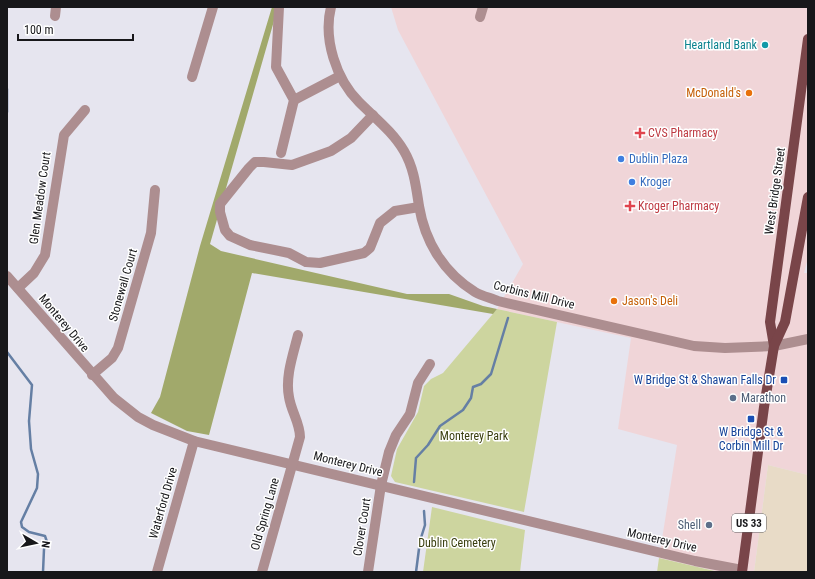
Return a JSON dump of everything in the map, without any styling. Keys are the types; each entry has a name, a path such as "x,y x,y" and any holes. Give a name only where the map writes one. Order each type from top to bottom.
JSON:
{"main road":[{"name":"West Bridge Street","path":"774,346 770,322 808,39"},
{"name":"West Bridge Street","path":"742,571 764,407 774,346 785,322 808,197"}],"street":[{"path":"279,7 276,67 294,100 281,153"},
{"name":"Corbins Mill Drive","path":"330,7 329,29 331,48 340,76 358,101 398,141 405,152 414,174 419,207 431,245 450,273 476,292 498,301 694,346 726,348 774,346 808,339"},
{"path":"192,77 210,8"},
{"path":"294,100 340,76"},
{"name":"Glen Meadow Court","path":"18,288 34,273 45,255 64,135 85,110"},
{"path":"373,115 351,138 331,151 292,165 255,162 248,168 220,204 220,212 225,230 230,236 250,245 289,253 306,262 320,263 368,251 380,222 395,211 419,207"},
{"name":"Stonewall Court","path":"92,375 112,358 118,348 151,233 155,190"},
{"name":"Monterey Drive","path":"7,276 92,375 114,398 138,417 171,433 194,441 742,571"},
{"name":"Old Spring Lane","path":"262,572 293,464 300,432 290,404 288,388 298,335"},
{"name":"Clover Court","path":"368,572 381,485 392,443 410,414 418,383 430,364"},
{"name":"Waterford Drive","path":"157,572 194,441"}],"shaded area":[{"path":"391,7 808,7 808,258 804,273 808,273 808,475 768,465 754,572 719,572 659,558 677,445 618,429 631,338 497,309 523,264 398,30"},
{"path":"768,465 808,475 808,572 754,572"}],"green space":[{"path":"272,7 278,7 210,244 221,251 407,294 449,294 483,306 497,309 493,314 252,273 209,435 187,431 151,413 160,397 200,246"},
{"name":"Monterey Park","path":"497,309 557,322 524,512 395,482 391,476 397,449 418,412 424,386 431,379 443,373"},
{"name":"Dublin Cemetery","path":"432,507 525,530 520,572 423,572"},
{"path":"659,558 719,572 657,572"}],"waterway":[{"path":"7,89 7,112"},
{"path":"414,482 416,458 428,445 440,426 463,410 471,398 473,387 481,384 491,374 508,318"},
{"path":"7,352 32,385 29,421 31,449 38,474 37,488 21,522 22,527 29,532 45,536 47,542 44,549 43,572"},
{"path":"416,572 420,541 425,525 424,511"}],"place":[{"name":"Heartland Bank","path":"765,45"},
{"name":"McDonald's","path":"749,93"},
{"name":"CVS Pharmacy","path":"640,133"},
{"name":"Dublin Plaza","path":"621,159"},
{"name":"Kroger","path":"632,182"},
{"name":"Kroger Pharmacy","path":"630,206"},
{"name":"Jason's Deli","path":"614,301"},
{"name":"W Bridge St & Shawan Falls Dr","path":"784,380"},
{"name":"Marathon","path":"733,398"},
{"name":"W Bridge St & Corbin Mill Dr","path":"751,419"},
{"name":"Shell","path":"709,525"}]}
